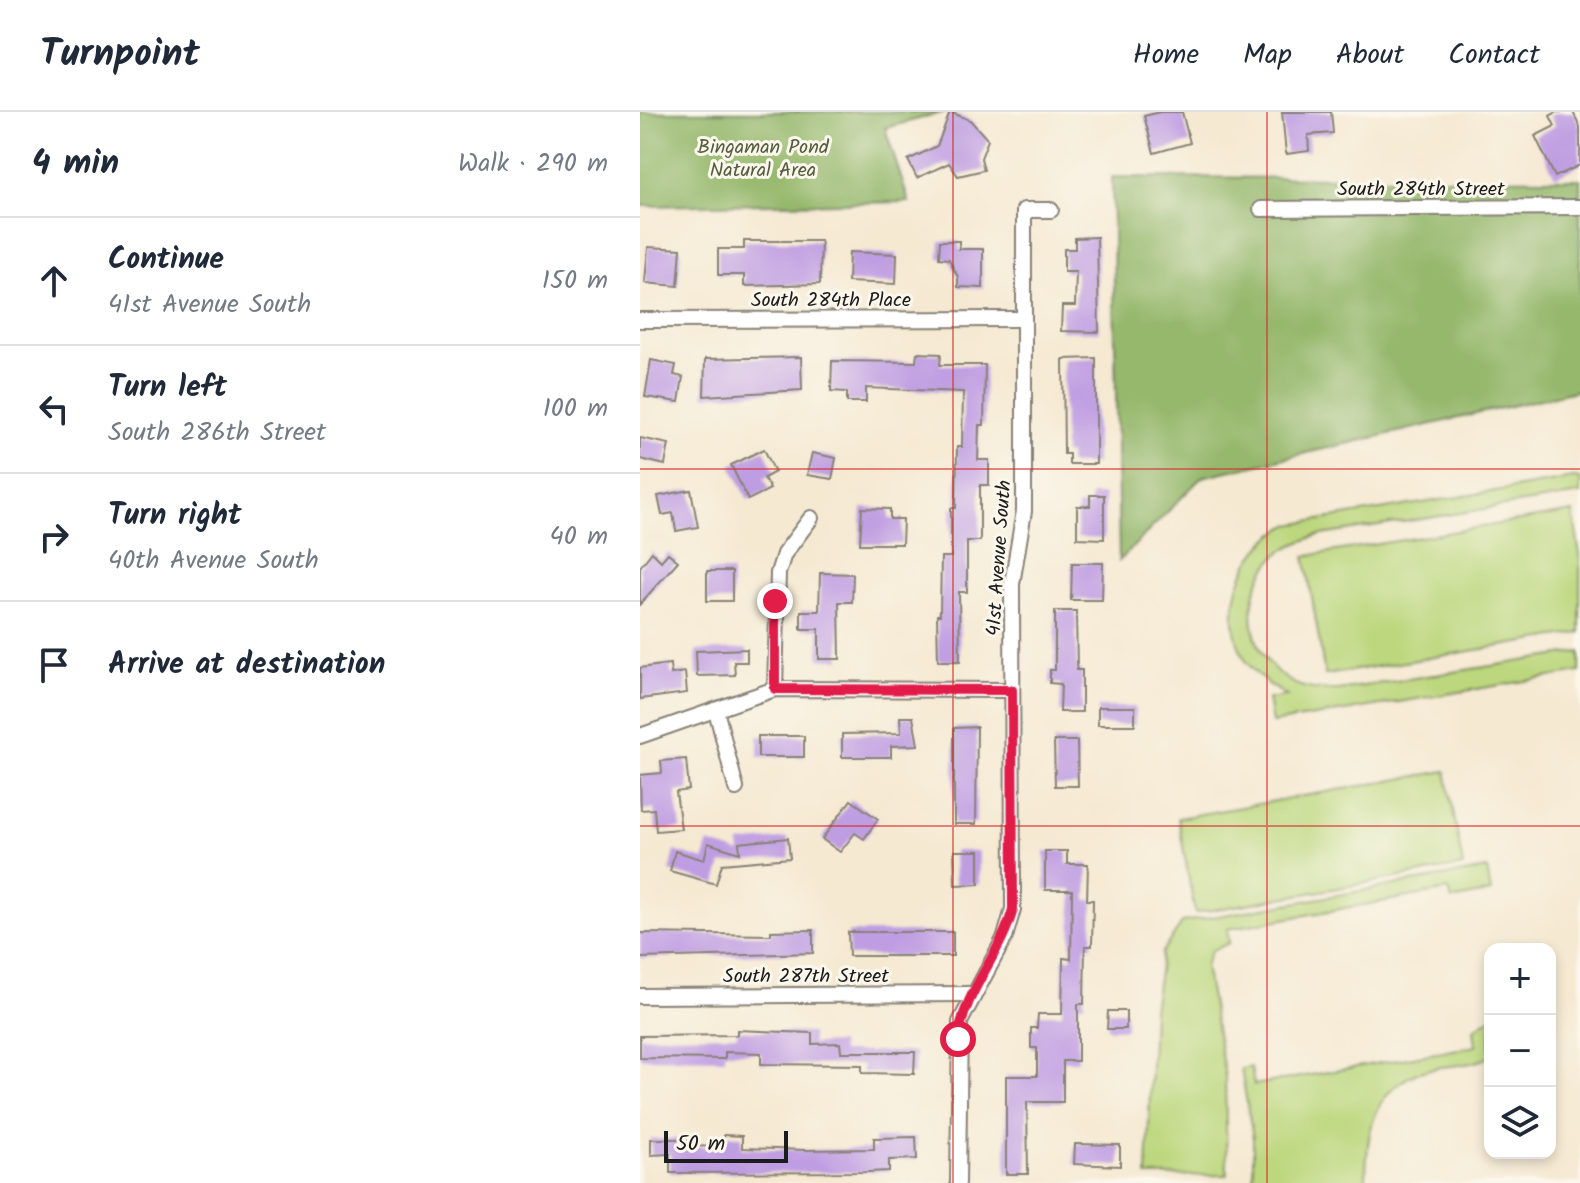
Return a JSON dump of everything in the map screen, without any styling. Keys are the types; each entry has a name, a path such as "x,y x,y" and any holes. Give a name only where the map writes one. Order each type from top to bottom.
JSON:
{"street":[{"name":"South 284th Street","path":"1261,209 1580,207"},
{"name":"41st Avenue South","path":"958,1183 960,1022 972,994 1005,937 1013,909 1012,584 1024,511 1024,210 1051,210"},
{"name":"South 284th Place","path":"640,320 1022,319"},
{"path":"775,689 778,573 784,554 811,518"},
{"path":"640,736 775,689 1012,690"},
{"path":"716,710 736,788"},
{"name":"South 287th Street","path":"640,996 972,994"}],"green space":[{"name":"Bingaman Pond Natural Area","path":"640,112 945,112 885,128 909,202 640,206"},
{"path":"1112,177 1580,179 1580,390 1202,477 1119,561"},
{"path":"1580,479 1580,494 1316,536 1291,546 1278,554 1257,585 1252,621 1263,655 1275,669 1295,684 1313,689 1338,690 1580,652 1580,672 1272,723 1268,699 1287,696 1249,665 1237,641 1234,622 1235,602 1248,565 1273,535 1289,525"},
{"path":"1573,512 1580,556 1580,633 1325,675 1305,556"},
{"path":"1446,771 1463,866 1195,913 1178,818"},
{"path":"1487,869 1491,892 1452,900 1449,890 1227,929 1229,943 1211,951 1205,966 1225,1077 1227,1175 1147,1176 1153,1010 1162,952 1183,922"},
{"path":"1484,1022 1484,1059 1417,1073 1389,1092 1380,1105 1370,1134 1366,1183 1253,1183 1253,1138 1241,1069 1251,1067 1254,1085 1476,1046 1474,1029"}],"building":[{"path":"950,112 970,120 988,140 981,158 984,170 958,176 949,163 917,178 908,160 937,146"},
{"path":"1182,112 1190,143 1154,153 1144,116"},
{"path":"1282,112 1331,112 1333,133 1308,135 1309,151 1286,154"},
{"path":"1557,112 1573,112 1580,127 1580,165 1555,177 1535,136 1555,126 1550,116"},
{"path":"1097,237 1099,332 1061,331 1062,306 1075,306 1076,272 1064,272 1064,249 1075,249 1075,238"},
{"path":"744,241 821,241 820,284 744,286 744,275 718,275 718,249 744,249"},
{"path":"940,241 959,241 959,249 983,249 983,288 958,287 958,277 949,259 939,258"},
{"path":"648,247 681,249 678,286 645,283"},
{"path":"849,252 897,254 896,284 848,282"},
{"path":"917,353 941,354 940,365 985,365 984,425 979,425 978,460 989,460 989,485 980,485 980,541 967,541 967,592 959,592 960,661 938,661 937,615 940,615 941,557 951,557 951,508 956,508 957,447 962,447 963,392 866,388 866,402 847,402 847,392 831,391 832,361 916,362"},
{"path":"801,357 802,390 704,396 705,359"},
{"path":"1096,358 1096,464 1069,464 1069,454 1064,454 1063,359"},
{"path":"651,360 676,365 674,375 683,377 679,402 645,397"},
{"path":"640,438 669,444 665,465 640,459"},
{"path":"764,449 775,472 764,478 770,489 748,500 731,465"},
{"path":"812,453 836,458 832,479 807,475"},
{"path":"691,490 698,527 676,531 673,513 662,515 658,496"},
{"path":"1090,495 1104,495 1104,539 1077,538 1077,506 1090,506"},
{"path":"862,508 890,509 890,519 903,519 902,544 860,544"},
{"path":"652,552 661,561 668,553 678,561 640,604 640,567"},
{"path":"1072,563 1103,563 1102,600 1071,600"},
{"path":"707,571 732,571 732,601 707,601"},
{"path":"820,573 853,574 852,602 839,602 840,659 819,659 819,629 801,629 801,611 819,611"},
{"path":"1055,611 1076,611 1077,670 1082,670 1082,712 1060,712 1061,684 1050,683 1050,670 1055,670"},
{"path":"747,649 747,662 734,662 735,675 697,676 696,651"},
{"path":"670,664 671,674 685,672 687,693 640,699 640,668"},
{"path":"1098,707 1135,707 1135,725 1098,725"},
{"path":"900,717 913,717 918,745 891,746 891,757 842,757 842,734 901,733"},
{"path":"977,727 976,824 954,824 954,728"},
{"path":"758,736 804,736 804,757 758,757"},
{"path":"1054,741 1077,741 1078,786 1055,786"},
{"path":"686,759 689,790 676,792 681,829 656,831 654,809 641,810 640,775 662,773 661,761"},
{"path":"851,800 878,819 864,839 855,833 840,852 822,839"},
{"path":"788,838 790,858 722,864 716,884 670,871 675,851 704,860 708,843 740,853 739,843"},
{"path":"954,851 979,851 979,884 955,885"},
{"path":"1045,851 1067,851 1067,864 1088,864 1087,900 1093,900 1092,946 1085,946 1084,1004 1078,1004 1078,1061 1063,1061 1063,1102 1027,1102 1028,1174 1006,1174 1006,1076 1037,1076 1037,1048 1031,1048 1031,1028 1037,1028 1038,1014 1062,1014 1063,958 1071,959 1072,890 1045,890"},
{"path":"813,930 813,953 640,958 640,933 771,935 771,931"},
{"path":"848,932 953,932 953,956 849,956"},
{"path":"1108,1011 1126,1011 1126,1029 1107,1029"},
{"path":"737,1030 812,1033 812,1044 840,1043 841,1052 915,1052 914,1074 862,1073 862,1065 761,1064 761,1053 725,1052 725,1059 640,1058 640,1036 737,1035"},
{"path":"724,1135 742,1136 742,1148 806,1150 874,1149 874,1138 916,1137 917,1159 889,1160 889,1171 670,1173 670,1154 651,1155 651,1139 687,1139 687,1146 724,1147"},
{"path":"1075,1144 1120,1145 1120,1166 1074,1164"}],"route":[{"path":"775,601 775,689 1012,690 1015,808 1013,909 1005,937 972,994 960,1022 958,1039"}]}
